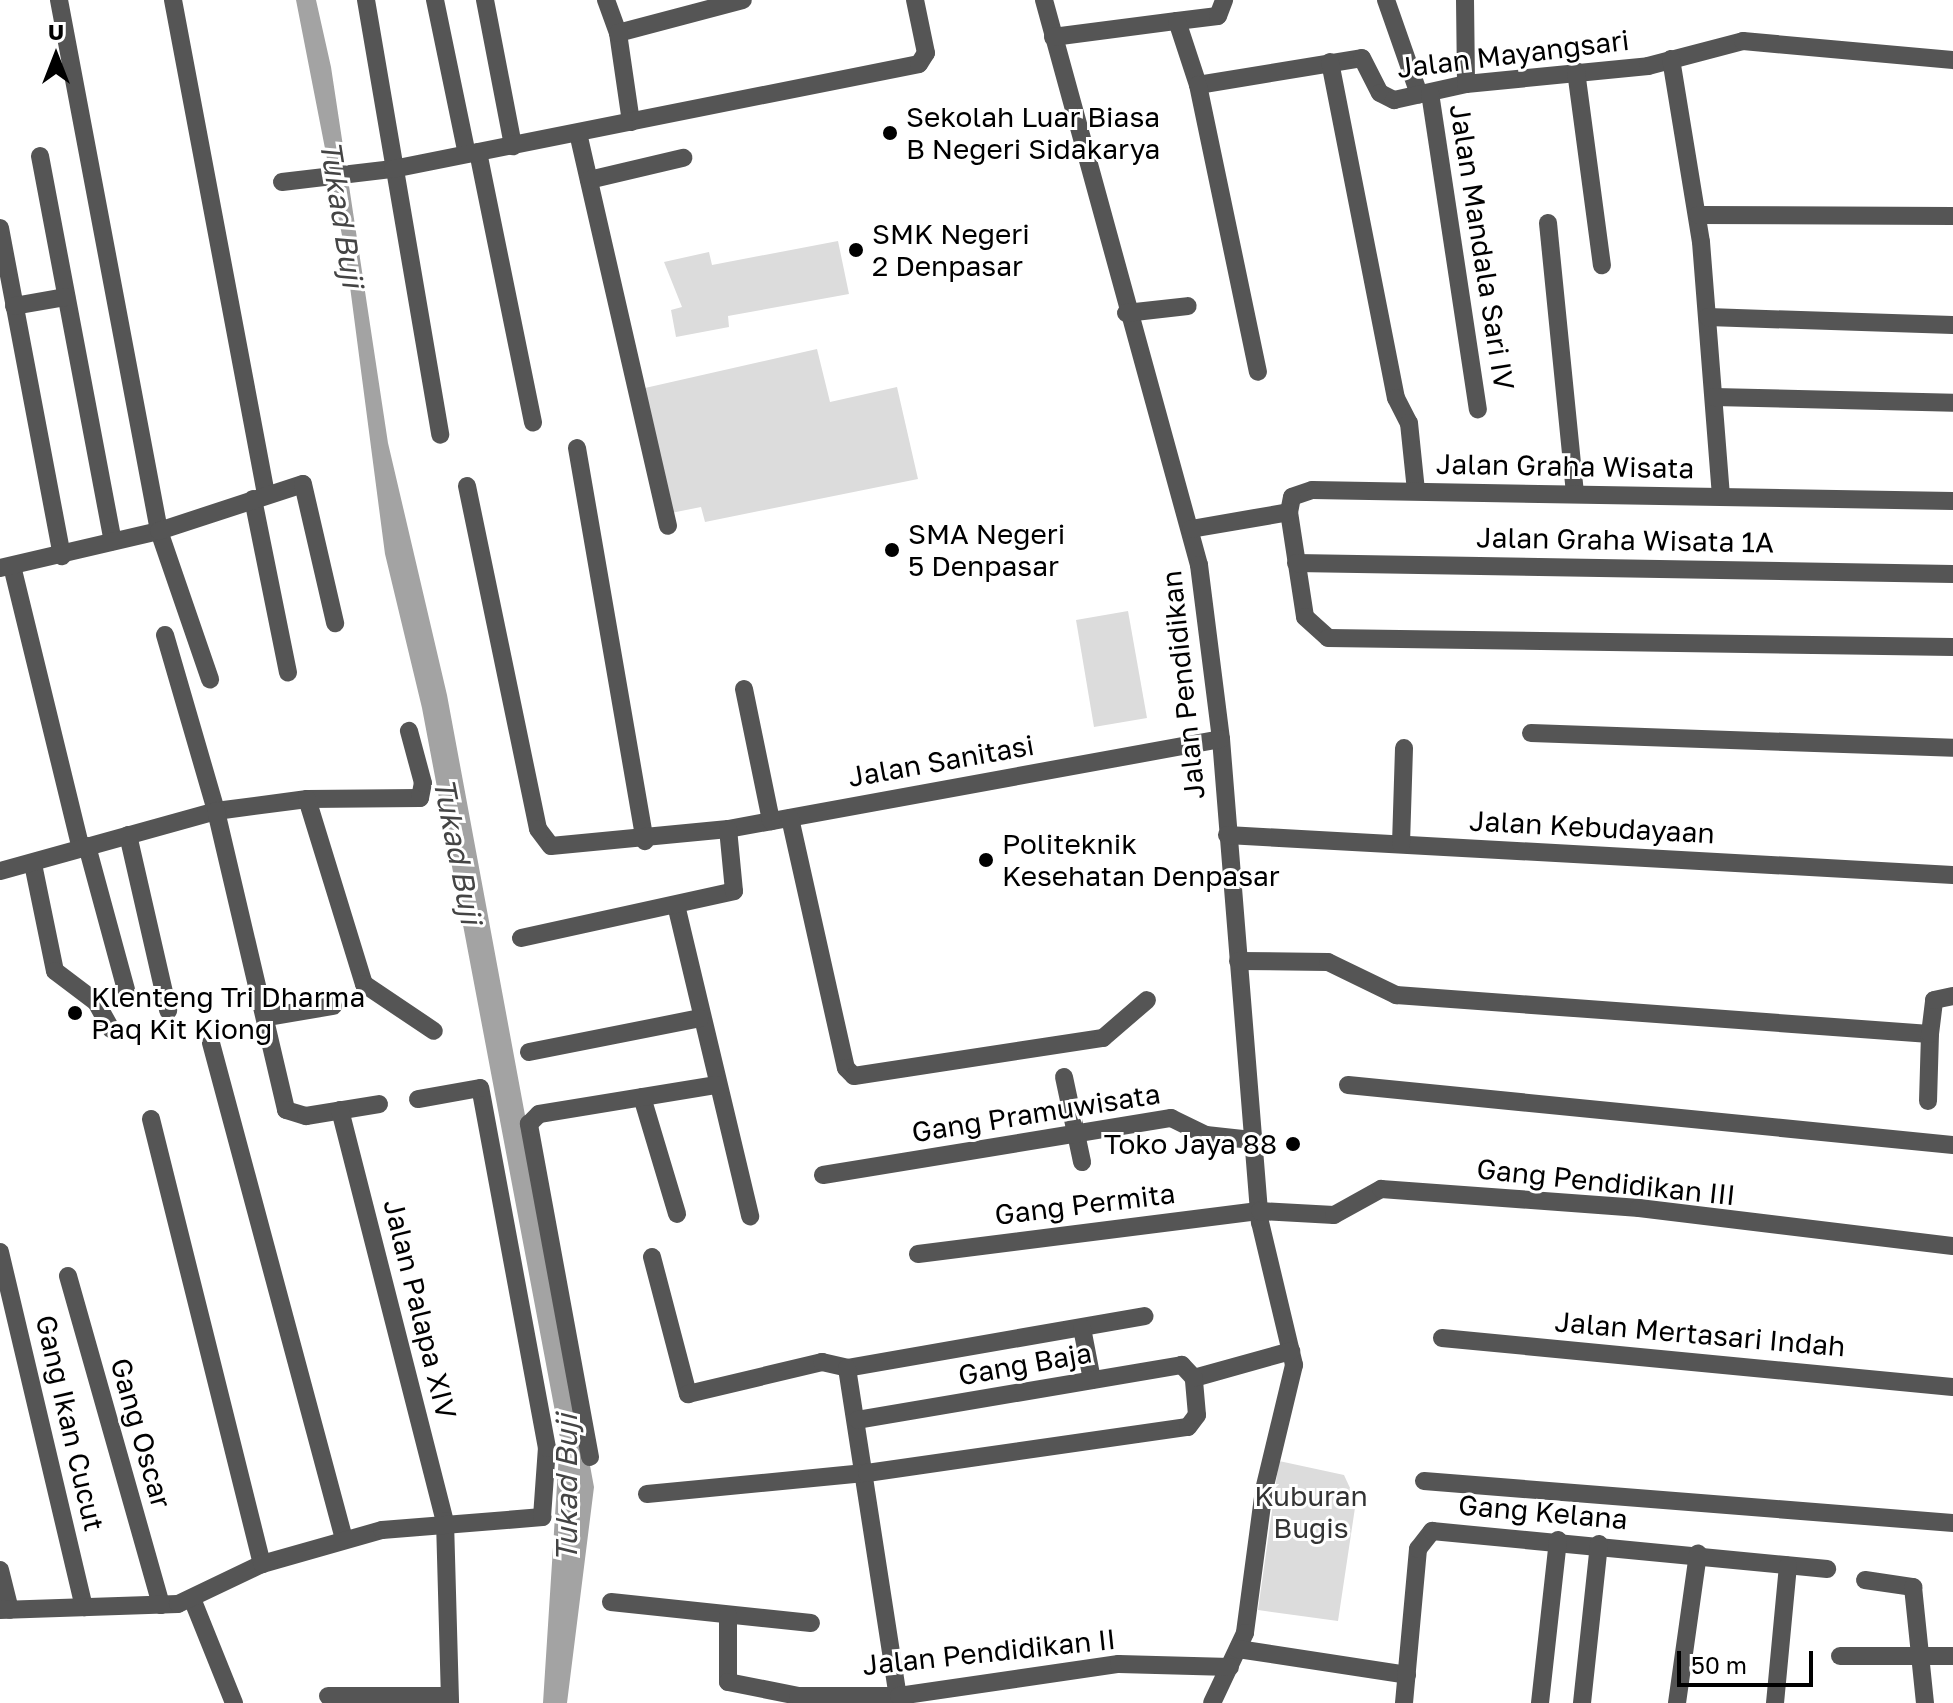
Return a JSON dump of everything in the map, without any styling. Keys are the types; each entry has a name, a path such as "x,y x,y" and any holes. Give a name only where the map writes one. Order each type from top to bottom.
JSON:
{"street":[{"path":"59,0 159,531 210,679"},
{"path":"173,0 288,672"},
{"path":"366,0 440,435"},
{"path":"435,0 473,153 533,422"},
{"path":"485,0 513,146"},
{"path":"606,0 618,33 631,122"},
{"path":"618,33 715,3 743,0"},
{"path":"282,182 356,176 923,62 915,0"},
{"name":"Jalan Pendidikan","path":"1044,0 1126,313 1191,529 1221,739 1260,1211 1291,1351 1285,1424 1264,1490 1238,1649 1212,1703"},
{"name":"Jalan Mandala Sari IV","path":"1386,0 1425,94 1478,409"},
{"path":"1465,0 1466,84"},
{"path":"1053,37 1218,16 1225,3"},
{"path":"1177,21 1198,85 1258,372"},
{"name":"Jalan Mayangsari","path":"1198,85 1330,62 1366,60 1386,98 1425,94 1466,84 1671,59 1755,41 1953,60"},
{"path":"1671,59 1698,215 1721,496"},
{"path":"1330,62 1396,398 1409,423 1416,491"},
{"path":"1576,71 1602,265"},
{"path":"578,133 668,526"},
{"path":"40,156 113,541"},
{"path":"589,180 683,158"},
{"path":"1698,215 1953,216"},
{"path":"1548,223 1575,492"},
{"path":"0,228 62,556"},
{"path":"14,306 66,297"},
{"path":"1126,313 1188,306"},
{"path":"1708,317 1953,325"},
{"path":"1714,397 1953,403"},
{"path":"577,448 645,841"},
{"path":"126,990 6,567 159,531 303,484 335,623"},
{"name":"Jalan Sanitasi","path":"467,486 543,839 563,847 645,841 728,829 1221,739"},
{"name":"Jalan Graha Wisata","path":"1191,529 1289,512 1300,491 1575,492 1953,501"},
{"path":"1289,512 1305,617 1328,638 1953,647"},
{"name":"Jalan Graha Wisata 1A","path":"1296,563 1953,574"},
{"path":"165,635 216,811 267,1017 286,1110 340,1110 379,1104"},
{"path":"744,689 771,821"},
{"path":"0,871 216,811 307,799 424,796 409,731"},
{"path":"1531,733 1953,748"},
{"path":"1401,844 1404,748"},
{"path":"307,799 364,984 434,1031"},
{"path":"790,818 846,1068 854,1076 1103,1038 1147,1000"},
{"path":"521,938 677,909 738,888 728,829"},
{"path":"128,835 168,1010"},
{"name":"Jalan Kebudayaan","path":"1227,835 1953,875"},
{"path":"33,864 55,971 96,1002 111,1029"},
{"path":"677,909 700,1018 750,1216"},
{"path":"1238,961 1328,962 1396,995 1930,1034"},
{"path":"1928,1101 1934,1000 1953,996"},
{"path":"267,1017 333,1006"},
{"path":"529,1052 700,1018"},
{"path":"211,1043 344,1539"},
{"path":"1064,1077 1078,1130 1082,1162"},
{"path":"590,1457 529,1124 539,1114 717,1085"},
{"path":"1348,1085 1953,1145"},
{"path":"0,1570 5,1610 161,1605 193,1601 262,1564 344,1539 445,1521 534,1522 548,1509 548,1461 480,1088 418,1099"},
{"path":"642,1097 677,1214"},
{"name":"Jalan Palapa XIV","path":"340,1110 445,1521 448,1699"},
{"name":"Gang Pramuwisata","path":"823,1175 1078,1130 1182,1118 1206,1135 1252,1140"},
{"path":"151,1119 262,1564"},
{"name":"Gang Pendidikan III","path":"1260,1211 1334,1215 1392,1190 1639,1208 1953,1246"},
{"name":"Gang Permita","path":"918,1254 1260,1211"},
{"name":"Gang Ikan Cucut","path":"0,1252 84,1607"},
{"path":"652,1257 688,1394 822,1362 847,1368 1144,1316"},
{"name":"Gang Oscar","path":"68,1276 161,1605"},
{"path":"1082,1328 1092,1380"},
{"name":"Jalan Mertasari Indah","path":"1442,1338 1953,1387"},
{"path":"647,1494 867,1473 1188,1427 1197,1415 1194,1378 1291,1351"},
{"name":"Gang Baja","path":"858,1420 1182,1365 1194,1378"},
{"path":"847,1368 867,1473 899,1699"},
{"name":"Gang Kelana","path":"1424,1481 1953,1523"},
{"name":"Gang Kelana","path":"1404,1703 1422,1536 1558,1540 1827,1569"},
{"path":"1540,1703 1558,1540"},
{"path":"1582,1703 1599,1544"},
{"path":"1677,1703 1698,1553"},
{"path":"1775,1703 1788,1566"},
{"path":"1865,1580 1913,1587 1925,1703"},
{"path":"193,1601 234,1703"},
{"path":"611,1602 811,1623"},
{"name":"Jalan Pendidikan II","path":"728,1615 728,1682 798,1696 899,1699 1119,1664 1230,1667"},
{"path":"1238,1649 1407,1675"},
{"path":"1840,1656 1953,1656"},
{"path":"328,1696 448,1699"}],"green space":[{"path":"838,241 849,294 728,316 729,327 676,337 671,310 682,307 664,262 709,252 712,265"},
{"path":"817,349 830,402 897,387 918,479 705,522 701,507 671,513 645,388"},
{"path":"1128,611 1147,718 1094,727 1076,620"},
{"name":"Kuburan Bugis","path":"1279,1461 1344,1475 1356,1501 1338,1621 1258,1610"}],"water":[{"name":"Tukad Buji","path":"296,0 316,0 331,67 388,443 447,695 594,1487 567,1703 543,1703 560,1438 422,708 385,554 346,256"}],"place":[{"name":"Sekolah Luar Biasa B Negeri Sidakarya","path":"890,133"},
{"name":"SMK Negeri 2 Denpasar","path":"856,250"},
{"name":"SMA Negeri 5 Denpasar","path":"892,550"},
{"name":"Politeknik Kesehatan Denpasar","path":"986,860"},
{"name":"Klenteng Tri Dharma Paq Kit Kiong","path":"75,1013"},
{"name":"Toko Jaya 88","path":"1293,1144"}]}
